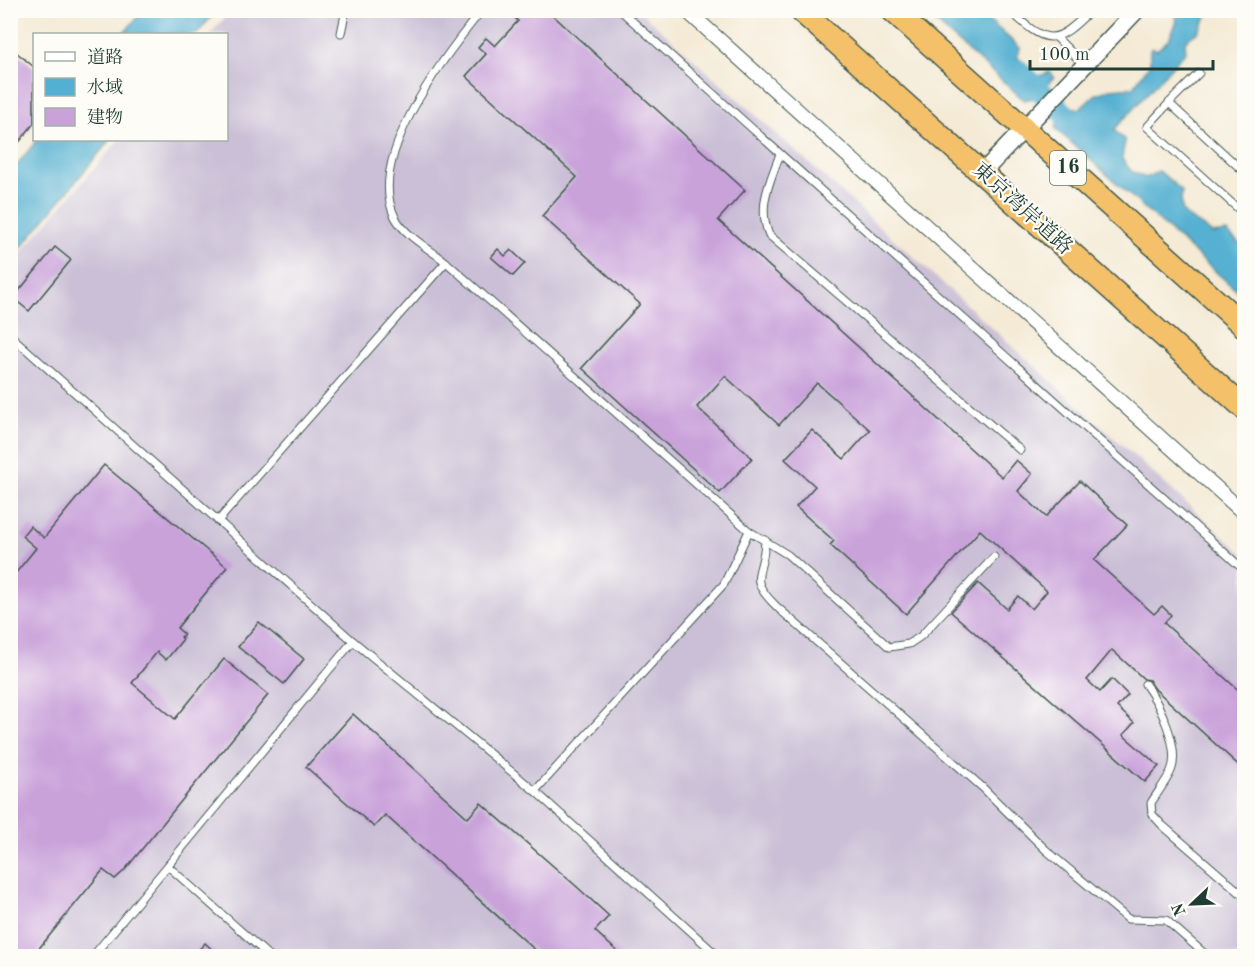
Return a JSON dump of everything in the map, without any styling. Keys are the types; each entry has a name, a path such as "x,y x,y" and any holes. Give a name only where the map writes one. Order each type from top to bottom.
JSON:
{"highway":[{"name":"東京湾岸道路","path":"800,10 1245,408"},
{"name":"16","path":"892,10 1029,125 1245,326"}],"street":[{"path":"686,10 1245,513"},
{"path":"982,173 1137,10"}],"lane":[{"path":"341,33 346,10"},
{"path":"482,10 435,73 403,126 390,177 394,215 402,228 446,262 749,531 788,555 889,647 909,644 921,636 994,557"},
{"path":"620,10 1245,570"},
{"path":"1009,10 1032,31 1044,37 1057,38 1068,33 1091,10"},
{"path":"1057,38 1084,66"},
{"path":"1198,73 1147,128 1245,214"},
{"path":"1169,103 1245,172"},
{"path":"780,154 763,200 765,226 769,235 1020,450"},
{"path":"218,521 446,262"},
{"path":"10,335 353,641 535,791 718,957"},
{"path":"535,791 724,584 749,531"},
{"path":"765,540 764,557 757,581 760,591 777,608 982,787 1046,850 1128,919 1166,920 1207,957"},
{"path":"93,957 353,641"},
{"path":"1145,684 1159,703 1174,759 1171,772 1151,803 1152,814 1245,896"},
{"path":"169,867 269,957"}],"shaded area":[{"path":"231,11 640,11 1244,555 1244,956 11,956 11,264 118,141 228,141 228,33 211,33"}],"water":[{"path":"143,10 216,11 198,33 124,33"},
{"path":"1178,10 1210,11 1198,32 1185,41 1186,51 1114,130 1125,140 1122,159 1131,171 1146,178 1159,171 1182,191 1182,208 1188,217 1212,234 1227,232 1244,248 1244,297 1056,129 1058,118 1068,106 1080,109 1095,95 1110,89 1133,87 1150,64 1152,47 1157,50 1169,39 1177,21 1174,14"},
{"path":"923,11 979,11 1020,48 1017,57 1039,76 1050,72 1054,77 1034,98 1024,100"},
{"path":"36,141 109,141 11,260 11,172"}],"building":[{"path":"507,10 547,10 745,190 718,220 1002,477 1016,460 1032,474 1018,491 1046,517 1080,481 1127,525 1094,560 1154,614 1162,606 1171,615 1164,623 1245,696 1237,708 1245,715 1245,771 1155,689 1149,680 1144,679 1112,650 1087,680 1100,692 1112,679 1128,695 1117,707 1134,723 1123,735 1159,766 1145,782 951,612 978,583 1007,609 1018,596 1032,609 1047,591 980,530 906,614 830,545 834,541 796,507 815,486 785,459 812,430 844,459 870,430 817,383 779,425 725,376 697,407 752,458 720,493 582,368 640,304 542,216 577,177 466,76 486,54 478,47 486,38 495,46 518,21"},
{"path":"10,47 33,66 33,124 17,145 10,140"},
{"path":"55,247 71,260 29,311 13,298"},
{"path":"498,249 505,256 511,250 525,263 513,276 491,257"},
{"path":"104,465 227,567 177,628 184,634 181,637 183,639 166,660 157,652 132,683 175,719 224,659 268,695 124,871 115,879 103,870 32,957 10,957 10,580 36,548 22,536 30,526 44,538"},
{"path":"259,622 304,659 284,684 238,647"},
{"path":"353,714 468,818 481,803 576,886 609,916 595,931 623,957 543,957 385,815 374,827 306,767"},
{"path":"205,943 220,957 192,957"}],"waterway":[{"path":"1018,70 1084,132"}]}
